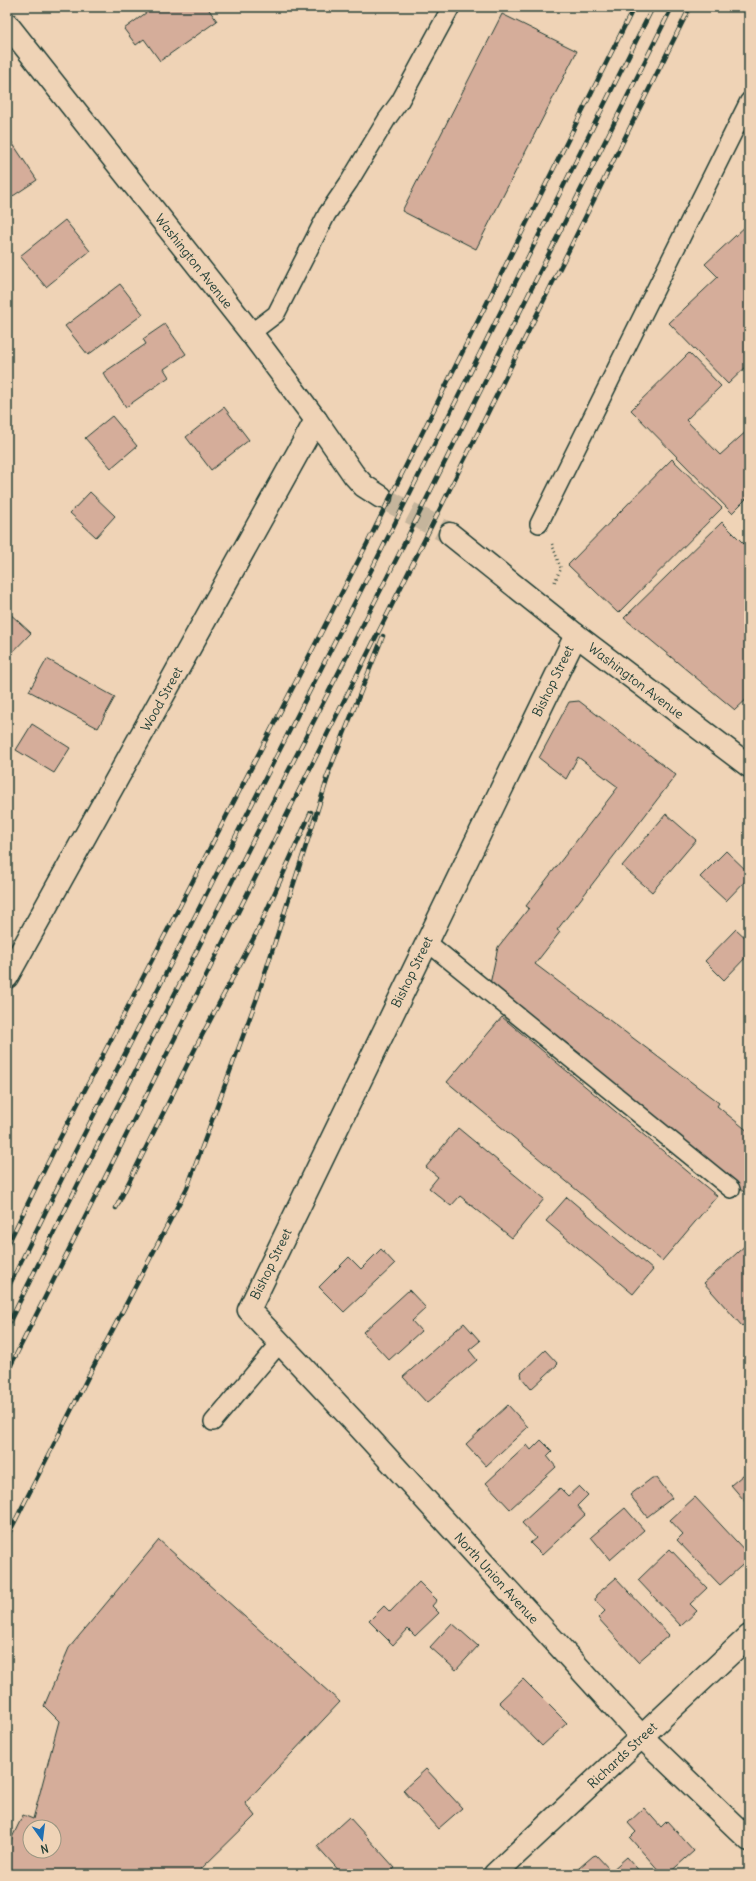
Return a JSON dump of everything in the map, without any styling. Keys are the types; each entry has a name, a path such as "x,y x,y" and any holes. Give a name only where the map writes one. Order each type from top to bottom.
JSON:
{"street":[{"name":"Washington Avenue","path":"7,24 251,333 316,420 354,475 364,486 381,497"},
{"name":"Wood Street","path":"7,977 316,420"},
{"name":"Washington Avenue","path":"450,534 576,635 747,760"},
{"name":"Bishop Street","path":"249,1310 576,635"},
{"name":"North Union Avenue","path":"249,1310 360,1428 642,1737 749,1840"},
{"name":"Richards Street","path":"495,1874 749,1636"}],"lane":[{"path":"251,333 276,314 326,214 400,101 451,7"},
{"path":"539,524 749,101"},
{"path":"427,942 731,1189"},
{"path":"213,1422 280,1343"}],"path":[{"path":"537,604 554,584 561,569 555,548 539,524"}],"building":[{"path":"154,7 207,7 217,21 160,61 144,39 136,45 124,29"},
{"path":"502,14 577,51 476,249 402,211"},
{"path":"11,141 37,180 7,200 7,143"},
{"path":"65,220 90,251 46,287 20,256"},
{"path":"749,223 749,364 728,384 669,323 718,277 705,264"},
{"path":"120,284 143,314 88,355 65,326"},
{"path":"165,324 186,354 164,369 169,377 126,407 103,373 146,344 143,339"},
{"path":"689,353 721,386 686,420 720,455 749,429 749,496 732,513 631,410"},
{"path":"224,407 249,440 211,470 186,437"},
{"path":"112,416 137,446 111,468 85,438"},
{"path":"672,459 722,508 618,613 568,565"},
{"path":"90,492 115,516 96,537 70,513"},
{"path":"722,522 749,549 749,697 735,710 624,618"},
{"path":"7,611 31,633 7,658"},
{"path":"47,659 115,697 98,728 29,691"},
{"path":"579,701 676,775 557,930 560,932 535,964 719,1103 717,1106 749,1132 749,1196 581,1064 586,1058 490,984 498,947 529,908 526,906 618,787 578,757 566,779 539,758 569,702"},
{"path":"32,724 70,748 54,773 16,750"},
{"path":"666,814 696,840 652,892 622,866"},
{"path":"726,851 749,873 749,877 726,901 700,877"},
{"path":"736,929 749,941 749,954 724,980 705,961"},
{"path":"502,1017 717,1196 662,1261 447,1082"},
{"path":"458,1128 544,1199 512,1238 460,1196 451,1206 429,1188 438,1177 426,1167"},
{"path":"567,1197 653,1270 633,1294 546,1221"},
{"path":"749,1242 749,1320 742,1326 704,1283"},
{"path":"381,1249 395,1264 344,1312 319,1287 349,1257 361,1269"},
{"path":"409,1290 426,1308 412,1321 421,1331 389,1360 363,1332"},
{"path":"464,1323 480,1341 469,1350 477,1360 427,1403 403,1377"},
{"path":"545,1350 558,1364 531,1389 522,1378 521,1373"},
{"path":"508,1405 528,1427 486,1466 466,1444"},
{"path":"541,1440 552,1451 547,1456 556,1467 510,1509 486,1483 527,1445 531,1450"},
{"path":"749,1470 749,1506 731,1485"},
{"path":"652,1478 657,1478 672,1498 647,1517 630,1495"},
{"path":"579,1486 588,1495 577,1506 585,1515 542,1555 530,1543 536,1538 522,1523 560,1488 568,1496"},
{"path":"695,1497 749,1555 749,1559 720,1585 677,1540 683,1534 670,1520"},
{"path":"625,1508 644,1530 610,1560 591,1537"},
{"path":"159,1540 340,1702 245,1803 255,1816 196,1874 7,1874 7,1848 23,1815 33,1819 59,1721 44,1706 69,1648"},
{"path":"670,1549 707,1588 690,1604 697,1611 681,1626 638,1580"},
{"path":"616,1578 669,1635 638,1662 598,1618 605,1611 595,1600 596,1595"},
{"path":"419,1582 437,1600 432,1606 439,1613 415,1636 408,1629 393,1645 369,1621 384,1606 390,1612"},
{"path":"452,1623 478,1646 456,1670 430,1647"},
{"path":"523,1679 567,1723 542,1746 499,1702"},
{"path":"426,1769 462,1808 438,1829 403,1790"},
{"path":"644,1808 661,1827 667,1821 694,1851 668,1874 662,1874 630,1838 636,1832 628,1823"},
{"path":"349,1817 395,1868 388,1874 342,1874 317,1846"},
{"path":"596,1855 611,1871 627,1857 642,1874 572,1874"}],"tunnel":[{"path":"381,497 450,534"}],"railway":[{"path":"7,1246 58,1142 369,540 634,7"},
{"path":"7,1290 76,1150 383,547 653,7"},
{"path":"7,1327 91,1158 399,554 672,7"},
{"path":"7,1373 690,7"},
{"path":"326,779 383,636"},
{"path":"7,1537 89,1375 187,1188 257,998 329,774"},
{"path":"116,1208 198,1043 258,930 311,812"}]}
